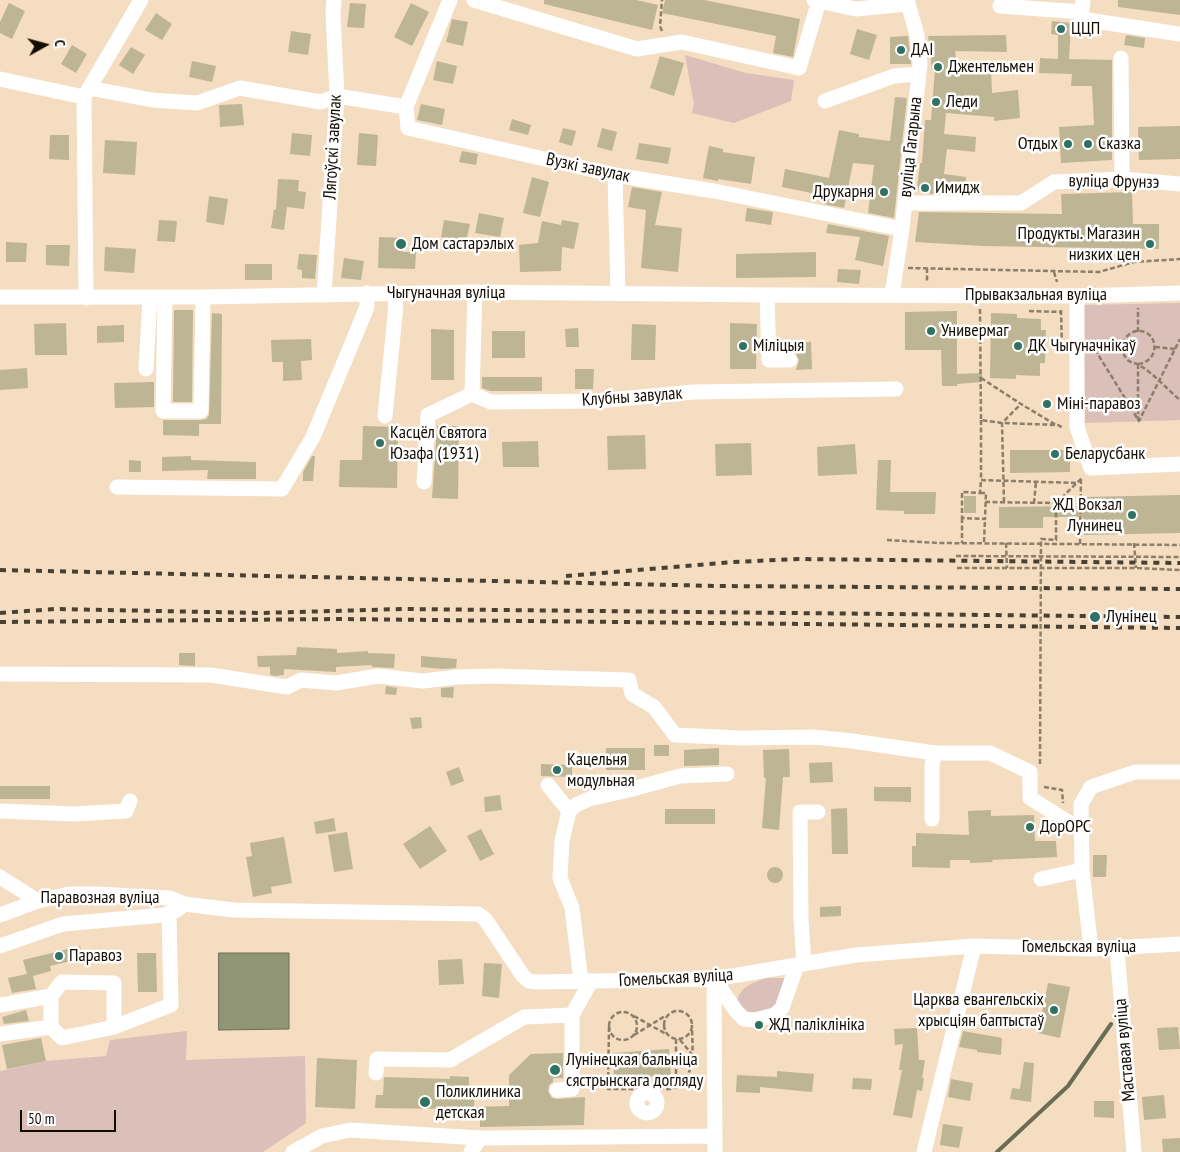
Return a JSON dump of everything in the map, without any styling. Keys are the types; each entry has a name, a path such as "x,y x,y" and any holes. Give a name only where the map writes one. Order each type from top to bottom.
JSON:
{"street":[{"path":"86,298 87,92 141,0"},
{"name":"Лягоўскі завулак","path":"324,294 337,96 334,0"},
{"path":"0,79 152,100 197,103 240,88 321,102 337,96 406,107 450,0"},
{"path":"474,0 637,49 682,42 799,68 817,1 856,9 908,2"},
{"name":"вуліца Гагарына","path":"892,295 902,229 920,64 917,35 908,2"},
{"path":"1000,6 1082,6 1081,19 1180,34"},
{"path":"1121,58 1122,179"},
{"path":"825,101 894,76 919,74"},
{"name":"Вузкі завулак","path":"406,107 408,128 615,175 714,191 902,229"},
{"path":"615,175 618,294"},
{"name":"вуліца Фрунзэ","path":"905,202 1021,203 1054,182 1122,179 1180,184"},
{"path":"424,482 428,414 472,394 474,292"},
{"name":"Чыгуначная вуліца","path":"0,297 203,297 474,292 892,295"},
{"path":"117,487 282,489 313,437 367,307 367,293"},
{"path":"385,416 396,293"},
{"name":"Прывакзальная вуліца","path":"892,295 1076,296 1180,293"},
{"path":"767,295 769,360 790,360"},
{"path":"1076,296 1076,428 1091,468 1180,464"},
{"path":"157,297 163,411 201,411 203,297"},
{"path":"146,369 157,297"},
{"name":"Клубны завулак","path":"472,394 491,402 588,401 693,392 896,389"},
{"path":"0,674 210,675 287,687 301,680 336,683 378,676 423,681 457,677 494,676 629,680 632,694 654,707 675,735 742,738 814,737 935,753 990,753 1030,772 1030,798 1081,830"},
{"path":"932,819 932,765 935,753"},
{"path":"1091,950 1082,870 1081,804 1091,787 1135,772 1180,772"},
{"path":"557,1090 572,1089 572,1015 586,981 572,908 560,878 562,840 569,811 588,798 629,790 680,776 727,774"},
{"path":"548,785 569,811"},
{"path":"0,811 74,814 126,811 130,801"},
{"path":"714,979 736,1011 744,1019 754,1020 775,1015 782,1008 800,965 800,812 818,812"},
{"path":"1041,879 1082,870"},
{"name":"Паравозная вуліца","path":"0,877 38,901 69,894 97,894 170,898 184,904 234,910"},
{"path":"0,915 38,901"},
{"path":"0,946 63,924 164,915 184,904"},
{"name":"Гомельская вуліца","path":"234,910 478,914 485,919 523,976 529,980 714,979 856,956 974,946 1091,950 1180,944"},
{"path":"50,996 51,1027 62,1038 114,1027 171,1005 170,913"},
{"path":"924,1152 974,946"},
{"name":"Маставая вуліца","path":"1117,949 1134,1152"},
{"path":"714,979 715,1152"},
{"path":"0,1005 50,996 62,982 114,983 114,1027"},
{"path":"376,1073 377,1059 450,1060 524,1017 572,1015"},
{"path":"0,1034 51,1027"},
{"path":"647,1137 648,1114"},
{"path":"293,1152 322,1136 350,1130 480,1138 715,1136"},
{"path":"471,1152 480,1138"}],"path":[{"path":"662,0 660,26 666,45"},
{"path":"896,268 1099,272 1134,262 1180,259"},
{"path":"1138,304 1138,332"},
{"path":"980,309 980,493"},
{"path":"1138,332 1151,337 1155,347 1152,357 1143,364 1132,363 1124,356 1122,346 1127,336 1138,332"},
{"path":"1138,421 1180,339"},
{"path":"1089,340 1138,421"},
{"path":"1093,347 1122,346"},
{"path":"1155,347 1175,349"},
{"path":"1138,364 1180,400"},
{"path":"1138,364 1138,421"},
{"path":"981,378 1058,426"},
{"path":"1004,502 1002,424 1021,404"},
{"path":"981,420 1002,424 1058,426 1065,428"},
{"path":"985,502 1056,503 1091,468"},
{"path":"981,480 1076,483"},
{"path":"1034,503 1036,482"},
{"path":"962,543 962,492 986,493 984,543"},
{"path":"1040,766 1041,539 1056,540 1056,503"},
{"path":"962,518 985,519"},
{"path":"887,540 1006,544 1134,543 1180,545"},
{"path":"1134,543 1136,568"},
{"path":"1006,544 1007,568"},
{"path":"956,556 1180,557"},
{"path":"957,568 1136,568 1180,570"},
{"path":"1040,786 1062,790 1063,803"},
{"path":"609,1027 610,1032 617,1039 626,1040 632,1037 651,1025 669,1014 677,1010 689,1016 692,1025 692,1054 691,1069 688,1076 676,1087 670,1089 608,1089 609,1027 611,1018 622,1011 631,1014 651,1025 668,1035 678,1039 692,1054"},
{"path":"631,1014 637,1026 632,1037"},
{"path":"668,1035 664,1022 669,1014"},
{"path":"678,1039 689,1034 692,1025"},
{"path":"676,1087 678,1039"}],"shaded area":[{"path":"685,55 746,73 794,80 791,101 734,123 692,113 694,104"},
{"path":"1180,303 1180,420 1085,423 1083,305"},
{"path":"219,953 289,953 289,1029 219,1030"},
{"path":"766,978 787,978 779,1001 772,1007 748,1014 737,1005 742,990"},
{"path":"187,1031 186,1060 305,1056 306,1123 263,1152 0,1152 0,1071 46,1061 106,1056 110,1040"}],"building":[{"path":"544,0 636,0 658,5 652,30 544,4"},
{"path":"665,0 704,0 800,19 793,57 773,53 776,36 662,13"},
{"path":"1118,0 1180,0 1180,15 1118,7"},
{"path":"9,3 25,11 12,39 0,33 0,22"},
{"path":"350,3 366,4 364,28 347,27"},
{"path":"411,3 429,12 412,46 394,37"},
{"path":"156,13 172,24 162,40 145,30"},
{"path":"452,19 468,22 463,46 446,42"},
{"path":"1052,21 1071,23 1069,59 1112,60 1112,160 1061,163 1059,127 1094,125 1092,86 1071,86 1072,74 1039,73 1040,58 1058,59 1058,35 1051,34"},
{"path":"857,29 877,35 869,60 850,54"},
{"path":"291,31 311,34 308,55 288,52"},
{"path":"1006,35 1007,52 955,51 958,72 991,68 992,93 1018,90 1020,118 994,121 994,117 946,113 944,134 976,137 975,152 947,149 944,174 966,177 964,194 930,194 930,192 917,190 920,163 922,163 925,120 931,120 935,69 932,70 928,36"},
{"path":"1126,35 1145,38 1144,48 1124,45"},
{"name":"ДАІ","path":"908,36 911,64 890,64 890,37"},
{"path":"72,45 87,54 76,73 61,64"},
{"path":"131,47 145,55 133,74 119,65"},
{"path":"660,56 684,63 674,96 650,88"},
{"path":"192,61 216,66 212,82 189,77"},
{"path":"437,61 457,66 453,84 433,80"},
{"path":"895,97 907,98 894,218 868,213 874,165 853,163 844,208 824,204 826,196 782,187 785,169 829,178 839,130 859,134 859,137 890,141"},
{"path":"242,104 244,125 220,127 219,105"},
{"path":"421,104 445,109 442,125 417,120"},
{"path":"512,119 531,125 528,135 509,130"},
{"path":"1180,126 1180,159 1139,160 1138,127"},
{"path":"563,128 576,131 572,146 559,142"},
{"path":"602,128 617,132 612,151 597,147"},
{"path":"292,133 312,135 310,156 290,154"},
{"path":"359,133 378,135 376,166 357,165"},
{"path":"50,135 69,135 69,160 49,159"},
{"path":"105,140 137,142 135,175 103,173"},
{"path":"639,143 671,148 668,164 636,159"},
{"path":"709,146 723,149 723,152 755,157 751,184 703,178"},
{"path":"462,151 478,154 476,165 459,162"},
{"path":"532,177 549,182 540,217 523,213"},
{"path":"278,179 299,180 298,191 306,192 304,209 287,207 284,230 271,228 274,209 276,210"},
{"path":"632,187 662,192 655,225 682,228 678,272 641,268 646,210 628,207"},
{"path":"1132,192 1133,224 1159,224 1159,249 983,246 915,242 919,212 1062,214 1061,194"},
{"path":"209,196 228,199 224,225 206,222"},
{"path":"747,208 773,212 771,225 745,221"},
{"path":"479,213 504,218 500,237 475,233"},
{"path":"159,220 177,221 175,242 157,241"},
{"path":"444,220 470,224 466,242 441,237"},
{"path":"562,220 579,223 574,249 562,247 561,271 520,272 519,245 538,243 542,221 561,225"},
{"path":"828,224 889,236 883,266 855,260 860,237 826,233"},
{"path":"379,237 403,238 403,252 416,252 415,269 378,268"},
{"path":"6,242 27,243 26,262 6,262"},
{"path":"46,245 70,245 69,266 46,265"},
{"path":"105,247 136,249 134,273 104,271"},
{"path":"816,252 816,277 736,278 736,254"},
{"path":"299,254 317,255 315,279 302,278 302,270 297,269"},
{"path":"344,258 364,261 361,280 341,278"},
{"path":"245,264 272,264 272,280 245,280"},
{"path":"838,269 861,270 859,284 837,282"},
{"path":"174,310 193,310 192,402 173,402"},
{"name":"Универмаг","path":"957,311 957,374 982,373 982,382 942,386 941,350 905,350 905,312"},
{"path":"212,313 222,314 221,424 199,424 199,436 163,435 163,420 201,420 206,419 209,415"},
{"name":"ДК Чыгуначнікаў","path":"991,313 1017,314 1017,318 1041,319 1041,330 1046,330 1045,363 1040,363 1040,376 1016,375 1016,379 990,378"},
{"path":"66,323 67,355 35,355 34,324"},
{"name":"Міліцыя","path":"730,323 757,324 756,369 730,369"},
{"path":"632,324 656,325 655,360 631,360"},
{"path":"124,325 124,342 97,343 97,326"},
{"path":"578,328 579,347 566,347 565,329"},
{"path":"431,329 454,330 454,380 431,380"},
{"path":"492,331 525,331 525,358 492,358"},
{"path":"311,339 312,360 301,361 302,380 283,381 283,362 272,362 271,340"},
{"path":"811,342 812,369 796,370 799,360 795,352 795,343"},
{"path":"27,368 28,388 0,390 0,370"},
{"path":"575,369 594,369 593,389 575,389"},
{"path":"482,377 542,377 542,391 490,391 482,388"},
{"path":"154,382 154,407 115,408 114,383"},
{"name":"Касцёл Святога Юзафа (1931)","path":"363,426 398,427 397,488 339,487 340,460 362,460"},
{"path":"437,426 459,426 458,499 432,498"},
{"path":"645,435 646,469 608,470 607,436"},
{"path":"538,441 539,467 503,467 502,442"},
{"path":"751,443 752,475 716,476 715,444"},
{"path":"855,444 857,474 818,476 817,447"},
{"path":"1010,450 1070,450 1070,472 1010,473"},
{"path":"191,456 191,460 256,462 256,479 207,479 208,470 162,471 162,457"},
{"path":"312,456 315,456 313,481 303,481 303,472"},
{"path":"129,460 141,461 141,472 129,472"},
{"path":"878,460 891,460 890,492 936,492 935,514 904,514 904,511 876,510"},
{"name":"ЖД Вокзал Лунинец","path":"1180,495 1180,533 1084,535 1083,517 1043,517 1043,528 999,528 999,507 1083,506 1083,497"},
{"path":"964,496 976,496 976,513 964,513"},
{"path":"297,647 337,649 337,653 368,651 368,653 395,654 394,668 372,667 372,665 336,667 336,672 284,669 284,675 275,676 270,675 270,667 258,667 257,656 296,655"},
{"path":"179,653 195,653 195,666 179,665"},
{"path":"421,656 457,659 456,668 421,667"},
{"path":"386,686 397,688 396,695 385,694"},
{"path":"454,687 453,698 441,697 441,688"},
{"path":"421,717 422,728 412,729 410,718"},
{"path":"654,745 669,745 669,756 654,756"},
{"path":"606,748 645,748 645,770 606,770"},
{"path":"719,748 719,765 684,766 684,750"},
{"path":"789,749 790,777 783,777 779,830 762,828 766,778 764,778 763,750"},
{"path":"832,762 833,782 810,783 809,763"},
{"name":"Кацельня модульная","path":"541,764 572,765 572,777 541,776"},
{"path":"459,767 464,781 451,786 446,772"},
{"path":"0,786 50,786 50,799 0,799"},
{"path":"874,787 911,787 911,802 874,801"},
{"path":"500,795 502,810 485,812 484,797"},
{"path":"847,808 848,854 832,854 831,809"},
{"path":"665,809 715,809 715,824 665,824"},
{"path":"991,810 991,816 1034,815 1035,841 1056,841 1057,857 970,863 970,860 950,860 950,868 912,867 912,846 916,846 916,833 969,835 968,811"},
{"path":"334,818 336,831 316,834 314,822"},
{"path":"430,826 447,851 420,869 403,844"},
{"path":"481,829 494,854 480,861 467,836"},
{"path":"347,832 353,869 334,872 328,835"},
{"path":"284,837 292,883 271,887 272,893 253,897 246,857 252,856 250,843"},
{"path":"1093,855 1107,855 1106,877 1093,877"},
{"path":"775,867 781,869 783,875 781,881 775,883 769,881 767,875 769,869"},
{"path":"841,906 841,916 820,917 820,907"},
{"path":"80,946 83,958 50,966 51,971 33,976 36,989 12,993 8,978 27,974 23,960"},
{"path":"137,953 156,953 157,992 138,992"},
{"path":"462,959 464,984 439,985 438,960"},
{"path":"484,963 502,964 499,998 482,996"},
{"name":"Царква евангельскіх хрысціян баптыстаў","path":"1048,983 1070,987 1060,1038 1038,1033"},
{"path":"26,1010 29,1021 4,1024 2,1017"},
{"path":"1178,1027 1180,1049 1159,1050 1157,1028"},
{"path":"917,1028 919,1060 925,1060 922,1091 917,1090 912,1118 893,1115 902,1070 899,1070 903,1044 895,1045 894,1029"},
{"path":"963,1031 1002,1038 1001,1055 977,1052 977,1050 959,1047"},
{"path":"41,1038 46,1061 7,1069 2,1045"},
{"path":"669,1049 671,1075 614,1079 613,1053"},
{"path":"563,1053 563,1078 553,1078 548,1091 552,1098 557,1099 585,1097 584,1125 480,1127 480,1119 449,1117 449,1109 375,1108 376,1095 383,1095 384,1077 450,1079 450,1076 469,1077 469,1087 475,1088 474,1107 509,1106 509,1075 531,1054"},
{"path":"317,1058 357,1060 355,1109 315,1107"},
{"path":"1024,1062 1034,1063 1031,1102 1010,1099 1012,1088 1020,1089"},
{"path":"777,1071 814,1074 812,1092 760,1087 760,1093 736,1092 737,1075 777,1077"},
{"path":"853,1078 872,1079 871,1090 852,1089"},
{"path":"951,1079 973,1083 970,1101 948,1097"},
{"path":"1164,1095 1166,1118 1144,1120 1142,1097"},
{"path":"1094,1101 1114,1101 1114,1118 1094,1117"},
{"path":"943,1124 963,1127 959,1148 940,1145"},
{"path":"1180,1138 1180,1152 1163,1152 1162,1139"}],"waterway":[{"path":"997,1152 1068,1086 1111,1024"}],"railway":[{"path":"566,576 733,562 799,559 1180,563"},
{"path":"0,570 718,586 1180,589"},
{"path":"0,613 55,609 261,613 403,609 1180,617"},
{"path":"0,622 339,619 1180,628"}],"place":[{"name":"ЦЦП","path":"1061,29"},
{"name":"ДАІ","path":"901,50"},
{"name":"Джентельмен","path":"938,67"},
{"name":"Леди","path":"936,102"},
{"name":"Отдых","path":"1068,144"},
{"name":"Сказка","path":"1088,144"},
{"name":"Имидж","path":"925,188"},
{"name":"Друкарня","path":"884,192"},
{"name":"Дом састарэлых","path":"401,244"},
{"name":"Продукты. Магазин низких цен","path":"1150,244"},
{"name":"Универмаг","path":"931,331"},
{"name":"Міліцыя","path":"743,346"},
{"name":"ДК Чыгуначнікаў","path":"1018,346"},
{"name":"Міні-паравоз","path":"1047,404"},
{"name":"Касцёл Святога Юзафа (1931)","path":"380,443"},
{"name":"Беларусбанк","path":"1055,454"},
{"name":"ЖД Вокзал Лунинец","path":"1132,515"},
{"name":"Лунінец","path":"1095,617"},
{"name":"Кацельня модульная","path":"557,770"},
{"name":"ДорОРС","path":"1030,827"},
{"name":"Паравоз","path":"59,956"},
{"name":"Царква евангельскіх хрысціян баптыстаў","path":"1054,1010"},
{"name":"ЖД паліклініка","path":"759,1025"},
{"name":"Лунінецкая бальніца сястрынскага догляду","path":"555,1070"},
{"name":"Поликлиника детская","path":"425,1102"}]}
